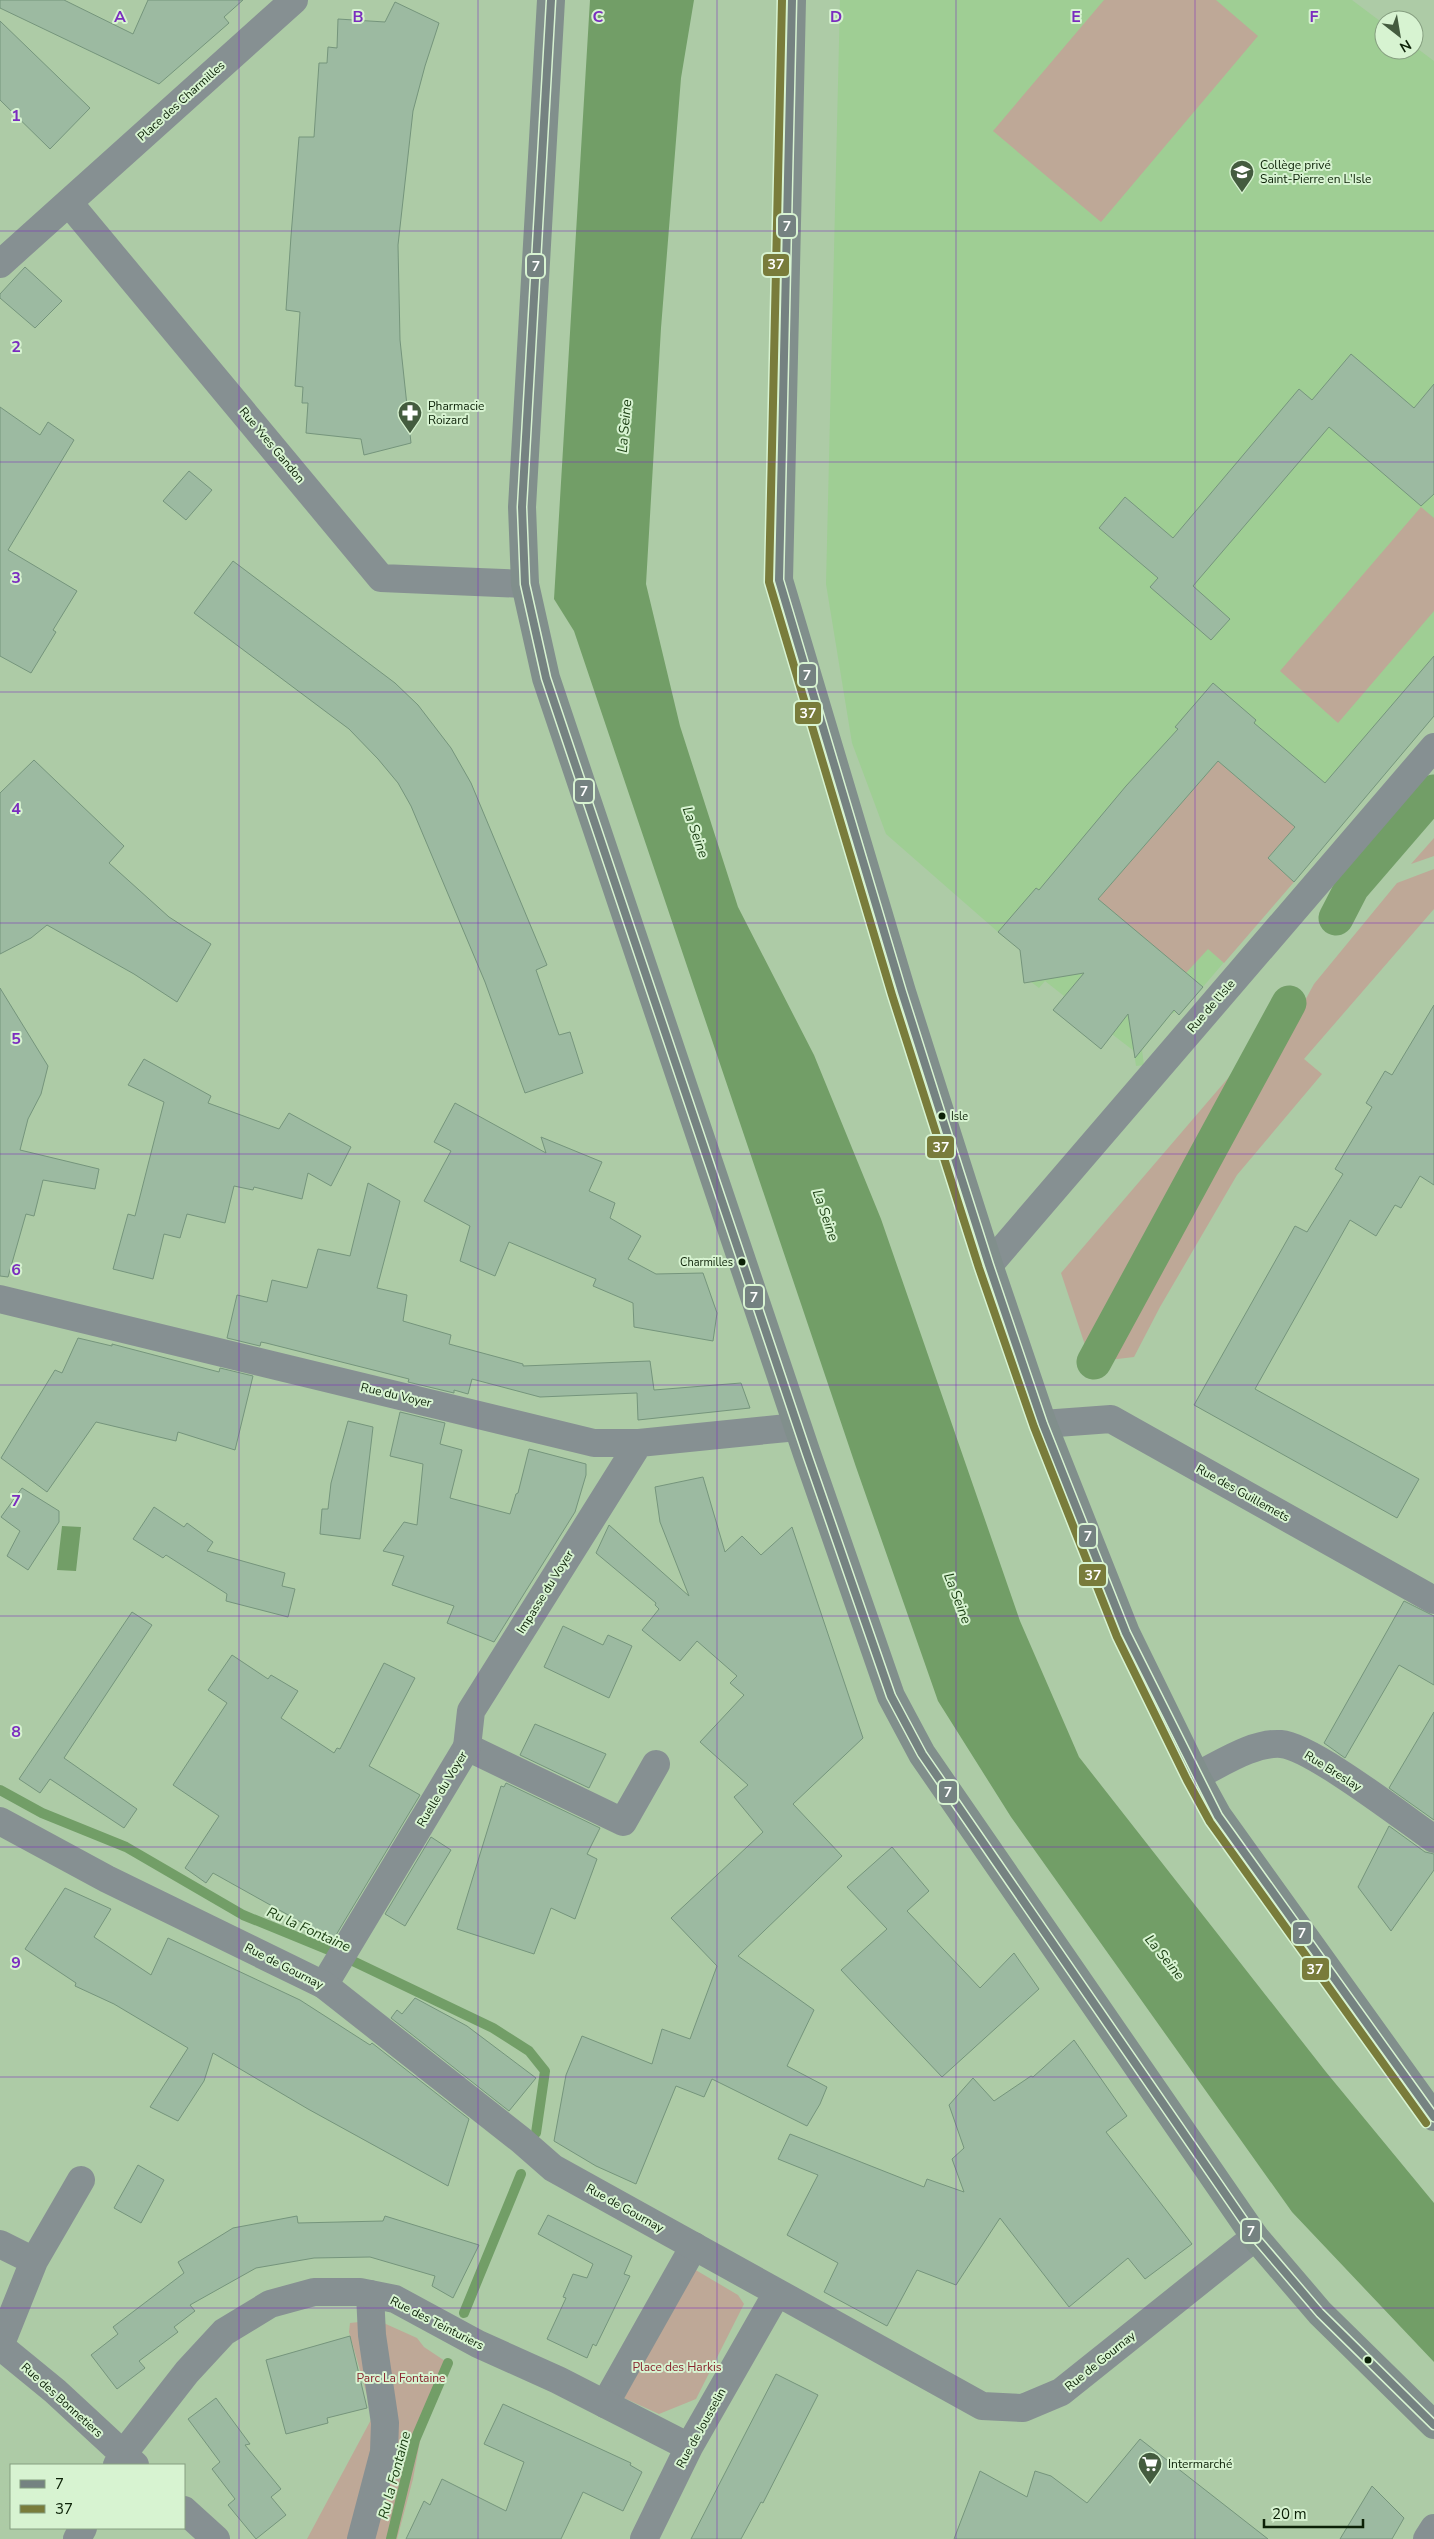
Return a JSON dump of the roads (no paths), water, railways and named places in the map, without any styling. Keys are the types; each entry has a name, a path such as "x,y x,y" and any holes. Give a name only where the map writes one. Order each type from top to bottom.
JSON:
{"main road":[{"path":"551,0 522,507 525,584 546,678 797,1427 891,1696 922,1754 1255,2237 1320,2313 1434,2425"},
{"path":"792,0 779,580 902,992 989,1265 1043,1424 1126,1633 1196,1776 1218,1816 1434,2117"}],"street":[{"name":"Place des Charmilles","path":"0,264 294,0"},
{"name":"Rue Yves Gandon","path":"69,203 381,578 525,584"},
{"name":"Rue de l'Isle","path":"989,1265 1434,747"},
{"name":"Rue du Voyer","path":"0,1299 594,1443 640,1443 797,1427"},
{"name":"Rue des Guillemets","path":"1043,1424 1111,1419 1434,1600"},
{"name":"Impasse du Voyer","path":"467,1747 471,1711 640,1443"},
{"name":"Rue Breslay","path":"1196,1776 1254,1748 1282,1744 1313,1755 1434,1839"},
{"name":"Ruelle du Voyer","path":"328,1979 467,1747 623,1822 656,1764"},
{"name":"Rue de Gournay","path":"0,1821 107,1879 328,1979 553,2168 982,2406 1023,2408 1061,2392 1255,2237"},
{"name":"Rue des Bonnetiers","path":"81,2180 34,2261 0,2346 55,2391 125,2462"},
{"path":"0,2244 34,2261"},
{"path":"606,2404 694,2246"},
{"name":"Rue des Teinturiers","path":"125,2462 187,2372 224,2332 270,2304 314,2292 360,2292 395,2299 468,2339 606,2404 689,2447"},
{"name":"Rue de Jousselin","path":"644,2539 689,2447 777,2292"},
{"path":"362,2539 384,2452 385,2423 372,2335 370,2294"},
{"path":"185,2511 216,2539"},
{"path":"1428,2539 1434,2528"}],"water":[{"name":"La Seine","path":"590,0 694,0 681,78 661,328 646,584 680,726 738,907 814,1055 881,1219 1020,1621 1079,1757 1326,2072 1434,2203 1434,2362 1292,2212 1011,1817 938,1701 856,1467 574,631 554,599"},
{"path":"62,1526 81,1527 76,1571 57,1570"}],"waterway":[{"path":"1336,918 1352,887 1434,792"},
{"path":"1094,1362 1289,1003"},
{"name":"Ru la Fontaine","path":"0,1790 42,1813 126,1847 243,1915 334,1952 493,2028 529,2051 545,2071 536,2133"},
{"name":"Ru la Fontaine","path":"464,2313 521,2174"},
{"name":"Ru la Fontaine","path":"391,2539 415,2440 448,2363"}],"place":[{"name":"Collège privé Saint-Pierre en L'Isle","path":"1242,193"},
{"name":"Pharmacie Roizard","path":"410,434"},
{"name":"Isle","path":"942,1116"},
{"name":"Charmilles","path":"742,1262"},
{"name":"Intermarché","path":"1150,2485"}],"park label":[{"name":"Place des Harkis","path":"677,2367"},
{"name":"Parc La Fontaine","path":"401,2378"}]}
